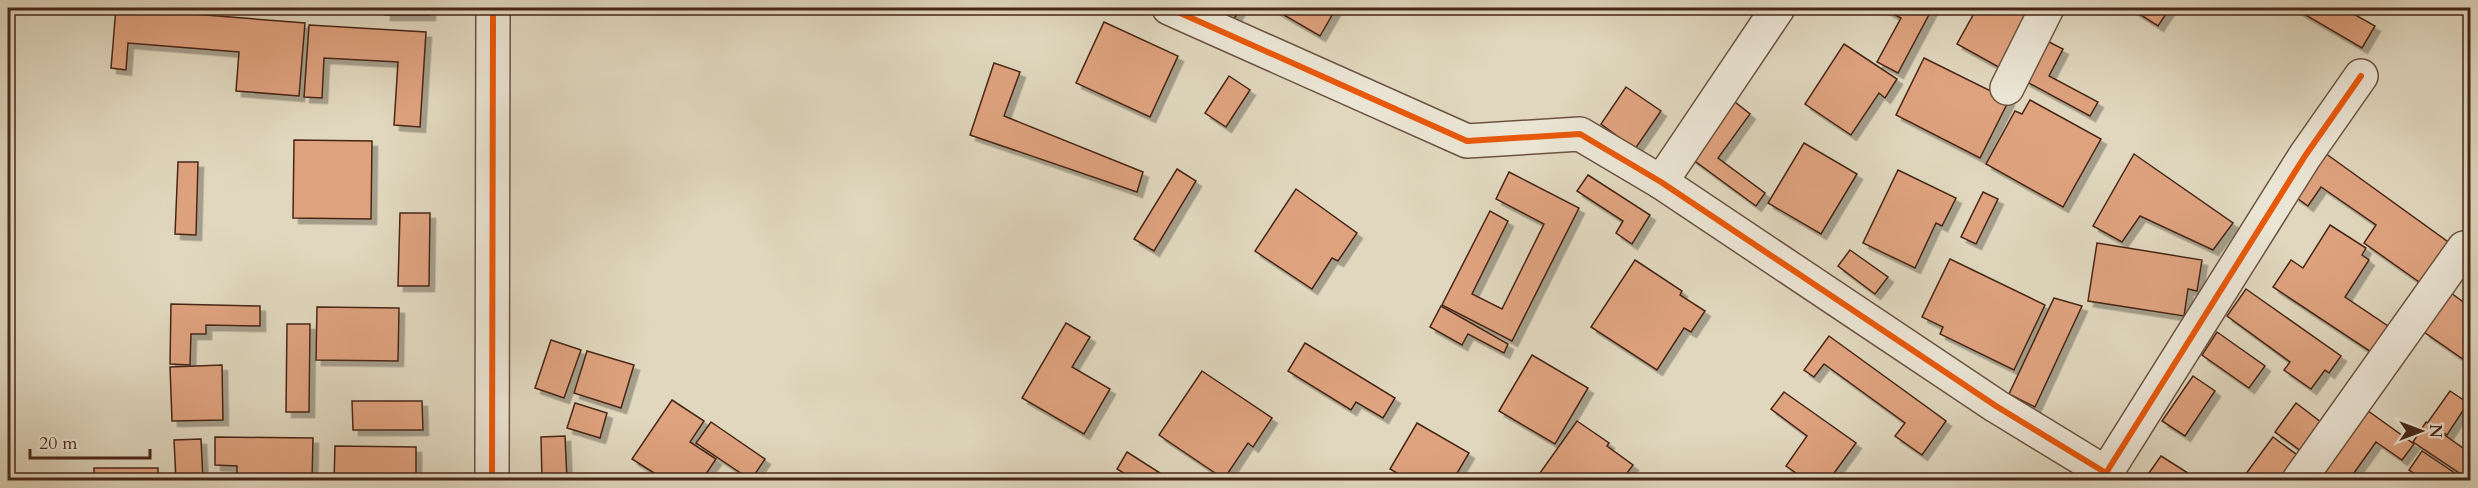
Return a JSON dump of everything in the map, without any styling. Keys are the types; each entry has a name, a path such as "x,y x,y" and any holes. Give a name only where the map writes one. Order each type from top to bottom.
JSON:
{"street":[{"path":"492,480 493,8"},
{"path":"1169,8 1467,141 1580,134 1661,182 1996,406 2109,477 2305,156 2361,76"},
{"path":"1661,182 1778,8"},
{"path":"2007,88 2047,8"},
{"path":"2299,480 2464,248"}],"building":[{"path":"116,8 305,23 299,96 236,91 239,52 128,43 126,70 111,68"},
{"path":"385,8 430,8 430,15 385,15"},
{"path":"1201,8 1238,8 1240,9 1229,27"},
{"path":"1272,8 1331,8 1335,10 1320,36"},
{"path":"1882,8 1932,9 1898,73 1877,62 1901,18"},
{"path":"1977,8 2038,8 2004,70 1957,44"},
{"path":"2130,8 2170,8 2158,26"},
{"path":"2298,8 2343,8 2375,26 2362,48 2297,10"},
{"path":"1104,22 1178,56 1150,117 1076,83"},
{"path":"309,25 426,32 420,127 394,125 398,62 324,58 322,98 304,97"},
{"path":"2047,41 2063,49 2049,76 2098,102 2090,116 2025,81"},
{"path":"1844,44 1897,79 1885,98 1879,93 1851,135 1805,104"},
{"path":"1924,58 2009,100 1980,158 1896,115"},
{"path":"994,63 1020,72 1004,116 1143,172 1137,192 970,135"},
{"path":"1229,76 1250,90 1226,127 1205,113"},
{"path":"1626,87 1661,111 1635,149 1601,124"},
{"path":"1730,98 1750,114 1718,158 1765,193 1756,206 1688,156"},
{"path":"2030,100 2101,139 2063,207 1986,164 2015,111 2022,114"},
{"path":"294,140 372,141 371,219 293,218"},
{"path":"1804,143 1857,174 1821,234 1768,203"},
{"path":"2325,153 2451,244 2422,284 2364,243 2376,225 2321,187 2308,206 2294,196"},
{"path":"2134,154 2233,223 2213,250 2140,216 2122,242 2093,226"},
{"path":"178,162 198,162 196,235 175,234"},
{"path":"1177,169 1196,181 1154,251 1134,239"},
{"path":"1898,170 1956,198 1942,226 1936,223 1915,268 1863,243"},
{"path":"1509,172 1579,208 1512,341 1442,305 1490,211 1508,221 1472,294 1502,309 1544,224 1496,199"},
{"path":"1588,175 1650,215 1632,244 1616,233 1623,221 1577,191"},
{"path":"1296,189 1357,233 1338,261 1332,258 1312,289 1255,251"},
{"path":"1983,192 1998,199 1976,244 1961,237"},
{"path":"400,213 430,213 429,286 398,286"},
{"path":"2330,225 2366,248 2362,255 2369,260 2345,297 2388,326 2371,352 2273,287 2291,260 2303,268"},
{"path":"2097,243 2202,260 2197,291 2188,289 2184,316 2088,301"},
{"path":"1850,250 1888,277 1875,294 1838,266"},
{"path":"1950,259 2045,305 2014,370 1940,334 1943,327 1922,317"},
{"path":"1635,260 1682,291 1680,295 1705,311 1691,332 1684,328 1657,370 1591,327"},
{"path":"2246,289 2341,356 2329,373 2325,370 2311,389 2284,370 2290,362 2227,316"},
{"path":"2451,293 2470,307 2470,364 2424,332"},
{"path":"2054,298 2082,306 2035,407 2009,394"},
{"path":"171,304 260,306 260,326 206,325 206,334 191,334 190,365 170,364"},
{"path":"1441,306 1508,344 1504,353 1468,334 1462,345 1430,327"},
{"path":"317,307 399,308 398,361 316,360"},
{"path":"1066,323 1090,337 1072,367 1110,389 1084,434 1022,398"},
{"path":"287,324 310,324 309,412 286,412"},
{"path":"2217,332 2265,366 2249,388 2202,355"},
{"path":"1829,336 1946,421 1922,455 1895,436 1905,423 1824,364 1814,377 1804,370"},
{"path":"551,340 581,350 564,398 535,388"},
{"path":"1305,343 1395,398 1383,418 1356,402 1351,410 1288,371"},
{"path":"587,351 634,365 621,408 574,393"},
{"path":"1532,355 1588,388 1555,444 1499,411"},
{"path":"222,365 223,420 172,421 170,367"},
{"path":"1202,371 1272,418 1253,447 1248,443 1224,479 1159,435"},
{"path":"2193,376 2215,391 2185,436 2162,421"},
{"path":"2450,391 2468,403 2447,435 2428,422"},
{"path":"1784,392 1856,443 1829,480 1806,480 1786,466 1807,436 1771,409"},
{"path":"672,400 704,421 690,442 716,459 702,480 665,480 632,459"},
{"path":"352,401 422,401 423,430 353,430"},
{"path":"575,403 607,413 600,438 567,428"},
{"path":"2296,403 2326,426 2305,454 2275,432"},
{"path":"2364,408 2414,444 2402,460 2376,442 2349,480 2312,480"},
{"path":"1577,421 1609,443 1607,446 1633,465 1622,480 1535,480"},
{"path":"711,422 765,459 751,480 696,443"},
{"path":"2426,422 2470,453 2470,480 2413,442"},
{"path":"1417,423 1469,453 1453,480 1409,480 1390,469"},
{"path":"565,436 567,480 542,480 541,437"},
{"path":"215,437 313,438 312,480 237,480 237,466 215,465"},
{"path":"2273,437 2304,460 2289,480 2252,480 2245,475"},
{"path":"201,439 203,480 176,480 174,440"},
{"path":"335,446 416,447 416,474 405,474 405,480 334,480"},
{"path":"2422,451 2465,480 2424,480 2409,470"},
{"path":"1127,452 1171,480 1135,480 1117,469"},
{"path":"2161,456 2199,480 2144,480"},
{"path":"94,468 158,468 158,480 94,480"}],"cycle path":[{"path":"492,480 493,8"},
{"path":"1169,8 1467,141 1580,134 1661,182 1996,406 2106,473 2112,480"},
{"path":"2106,473 2305,156 2361,76"}]}
